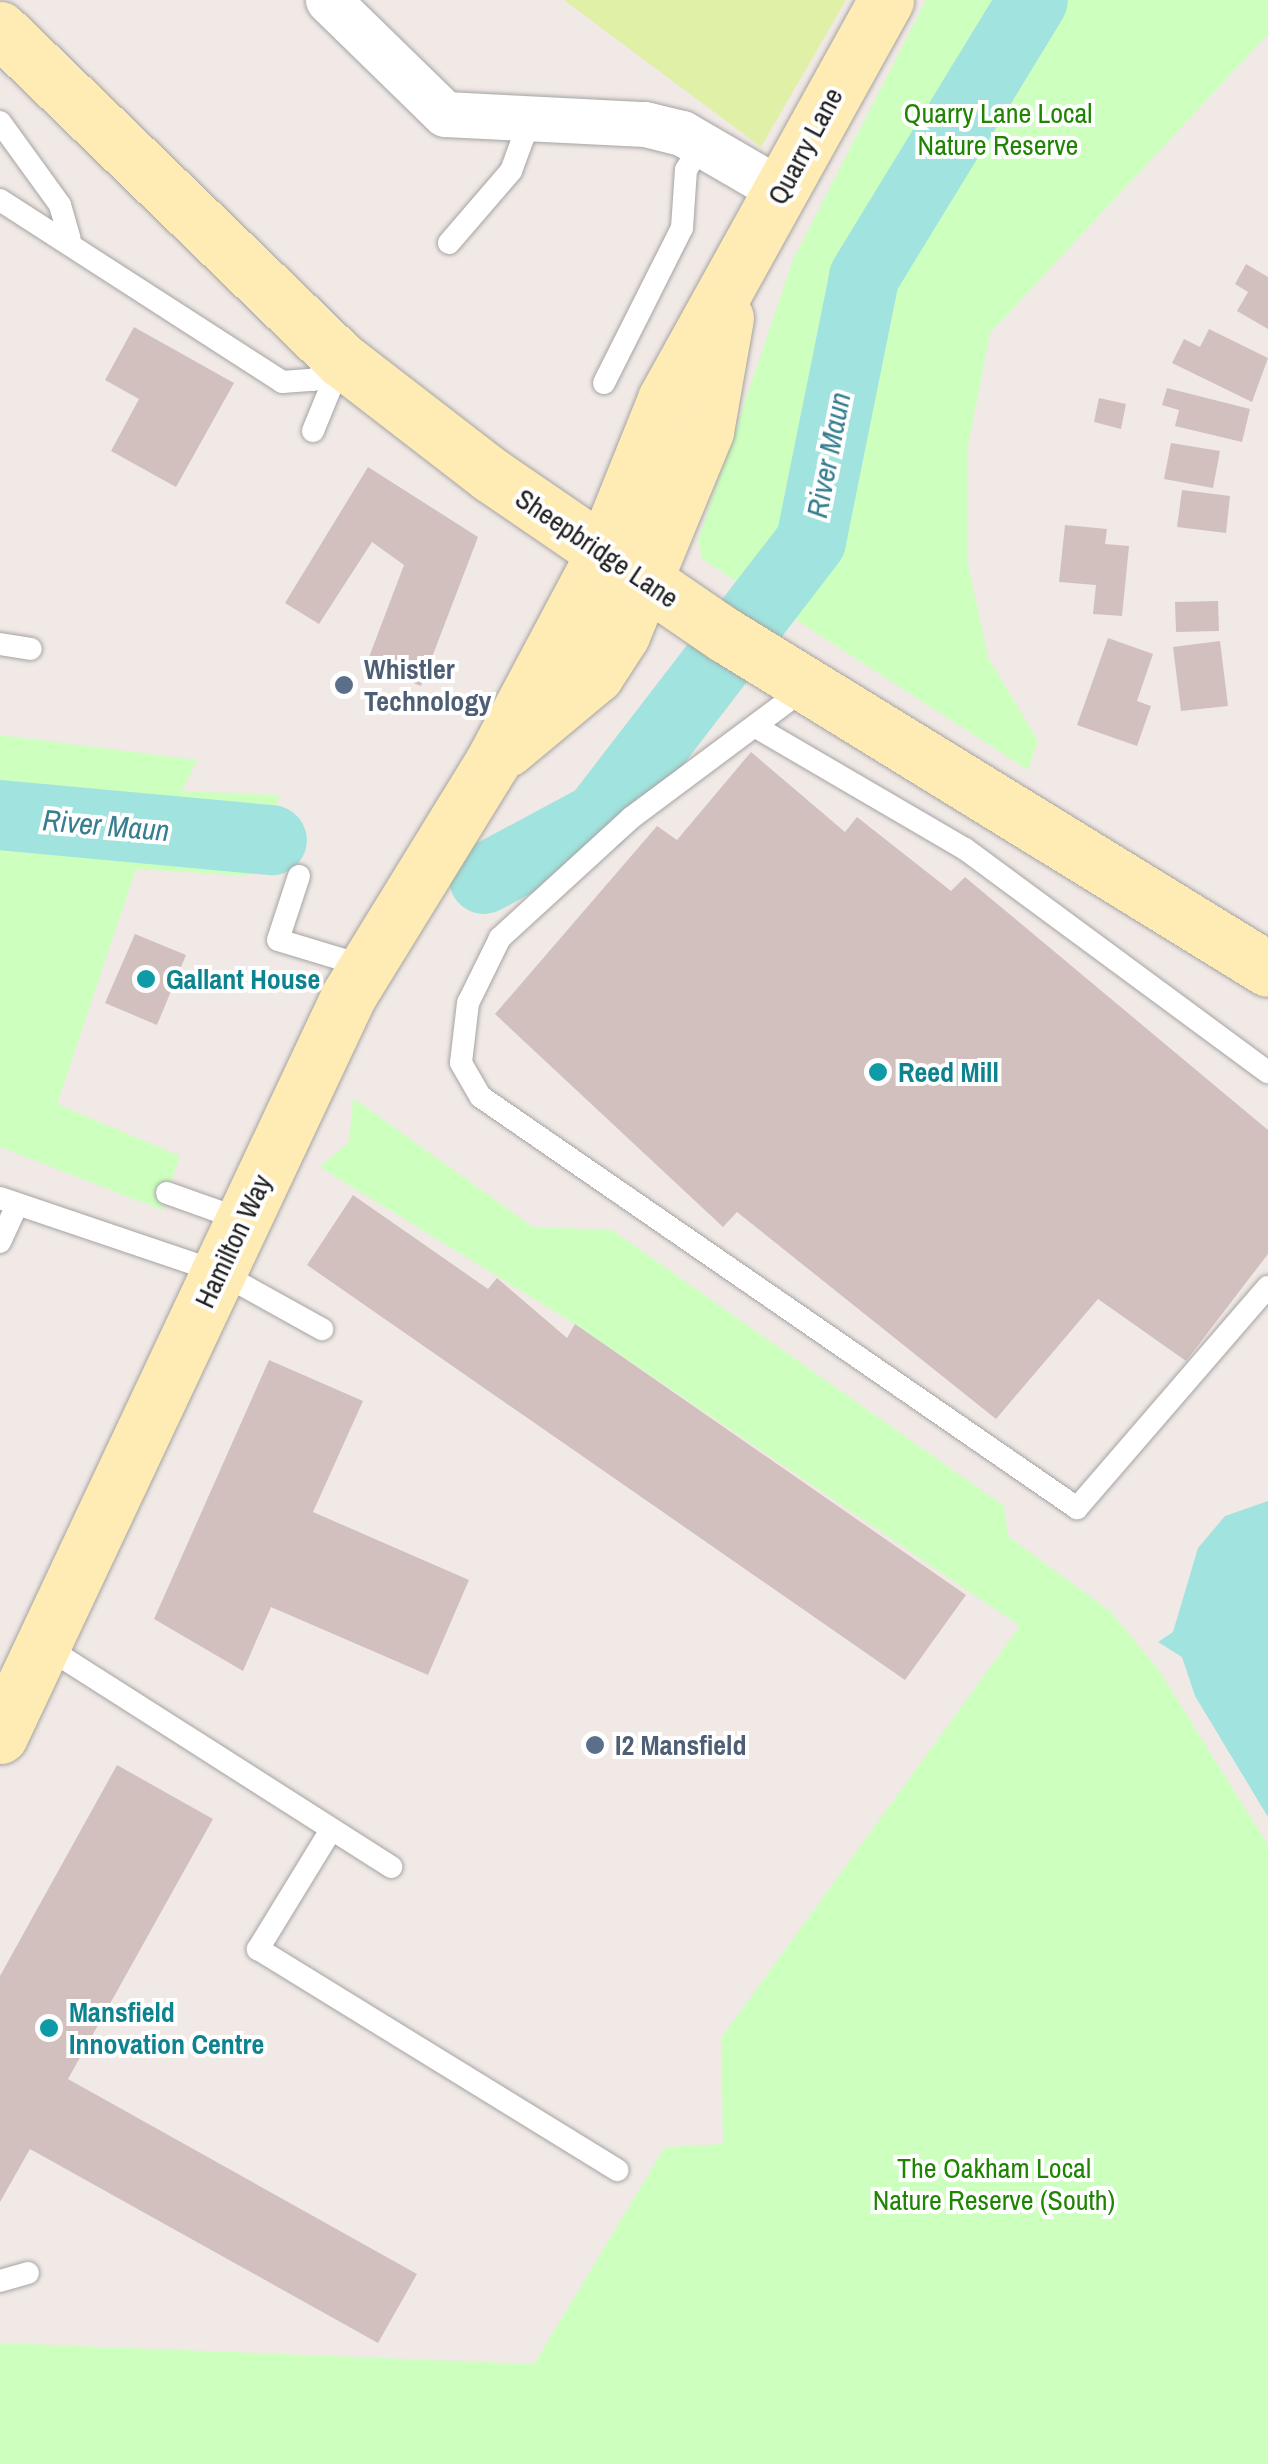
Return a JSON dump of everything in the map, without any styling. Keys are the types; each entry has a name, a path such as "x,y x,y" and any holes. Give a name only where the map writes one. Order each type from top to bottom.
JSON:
{"street":[{"path":"328,0 445,114 529,122 646,124 702,145 780,190"},
{"name":"Quarry Lane","path":"624,570 706,431 729,295 780,190 886,0"},
{"name":"Sheepbridge Lane","path":"0,29 342,360 624,570 1268,969"},
{"name":"Hamilton Way","path":"0,1736 364,966 494,760 596,675 624,570"}],"lane":[{"path":"0,122 60,204 70,238"},
{"path":"448,243 511,172 529,122"},
{"path":"604,382 682,228 686,170 702,145"},
{"path":"0,200 70,238 151,304 282,382 313,380 342,360"},
{"path":"312,432 342,360"},
{"path":"0,644 31,649"},
{"path":"786,672 756,727 631,818 500,938 468,1003 461,1063 481,1097 1077,1508 1268,1288"},
{"path":"756,727 965,850 1268,1072"},
{"path":"298,876 278,940 364,966"},
{"path":"168,1192 242,1220"},
{"path":"0,1242 8,1201 218,1272 322,1329"},
{"path":"42,1645 391,1866"},
{"path":"331,1830 258,1949 617,2170"},
{"path":"0,2281 28,2272"}],"green space":[{"path":"564,0 846,0 761,147"},
{"name":"Quarry Lane Local Nature Reserve","path":"926,0 1268,0 1268,34 990,333 967,451 968,564 988,657 1038,741 1028,770 702,559 698,540 793,260"},
{"path":"0,735 197,760 182,791 279,795 272,840 248,876 136,869 57,1104 180,1156 162,1210 0,1147"},
{"name":"The Oakham Local Nature Reserve (South)","path":"353,1098 533,1227 612,1230 1004,1506 1008,1536 1111,1612 1158,1669 1268,1845 1268,2464 0,2464 0,2343 534,2364 665,2147 723,2144 721,2038 1020,1626 575,1324 320,1167 349,1142"}],"water":[{"path":"1268,1501 1268,1817 1195,1696 1182,1657 1158,1642 1173,1632 1198,1548 1225,1516"}],"building":[{"path":"1246,264 1268,277 1268,329 1237,311 1248,292 1235,284"},
{"path":"134,327 234,383 176,487 111,451 139,399 105,380"},
{"path":"1209,329 1268,358 1252,402 1172,363 1184,339 1200,347"},
{"path":"1167,388 1250,409 1242,442 1175,426 1179,410 1162,405"},
{"path":"1099,398 1126,404 1121,429 1094,422"},
{"path":"1171,443 1220,451 1213,488 1164,479"},
{"path":"368,467 478,537 421,686 366,665 404,565 372,542 319,624 285,603"},
{"path":"1182,490 1230,496 1226,533 1177,527"},
{"path":"1065,525 1107,529 1105,544 1129,546 1122,616 1093,614 1096,585 1059,582"},
{"path":"1218,601 1219,631 1176,632 1175,602"},
{"path":"1108,638 1153,654 1137,701 1151,706 1137,746 1077,725"},
{"path":"1220,641 1228,706 1181,711 1173,647"},
{"name":"Reed Mill","path":"751,752 845,832 857,817 951,891 965,877 1268,1130 1268,1254 1186,1361 1098,1299 996,1419 737,1212 723,1227 495,1014 657,826 677,840"},
{"name":"Gallant House","path":"135,934 186,955 157,1025 105,1003"},
{"path":"353,1195 488,1289 497,1278 567,1338 575,1324 966,1595 905,1680 307,1265"},
{"path":"269,1360 363,1401 313,1512 469,1580 428,1675 271,1607 243,1671 154,1619"},
{"path":"117,1765 213,1819 68,2079 417,2274 378,2343 30,2149 0,2202 0,1976"}],"waterway":[{"name":"River Maun","path":"484,879 598,818 811,541 864,277 1033,0"},
{"name":"River Maun","path":"0,815 272,840"}],"place":[{"name":"Whistler Technology","path":"344,685"},
{"name":"Gallant House","path":"146,979"},
{"name":"Reed Mill","path":"878,1072"},
{"name":"I2 Mansfield","path":"595,1745"},
{"name":"Mansfield Innovation Centre","path":"49,2028"}]}
